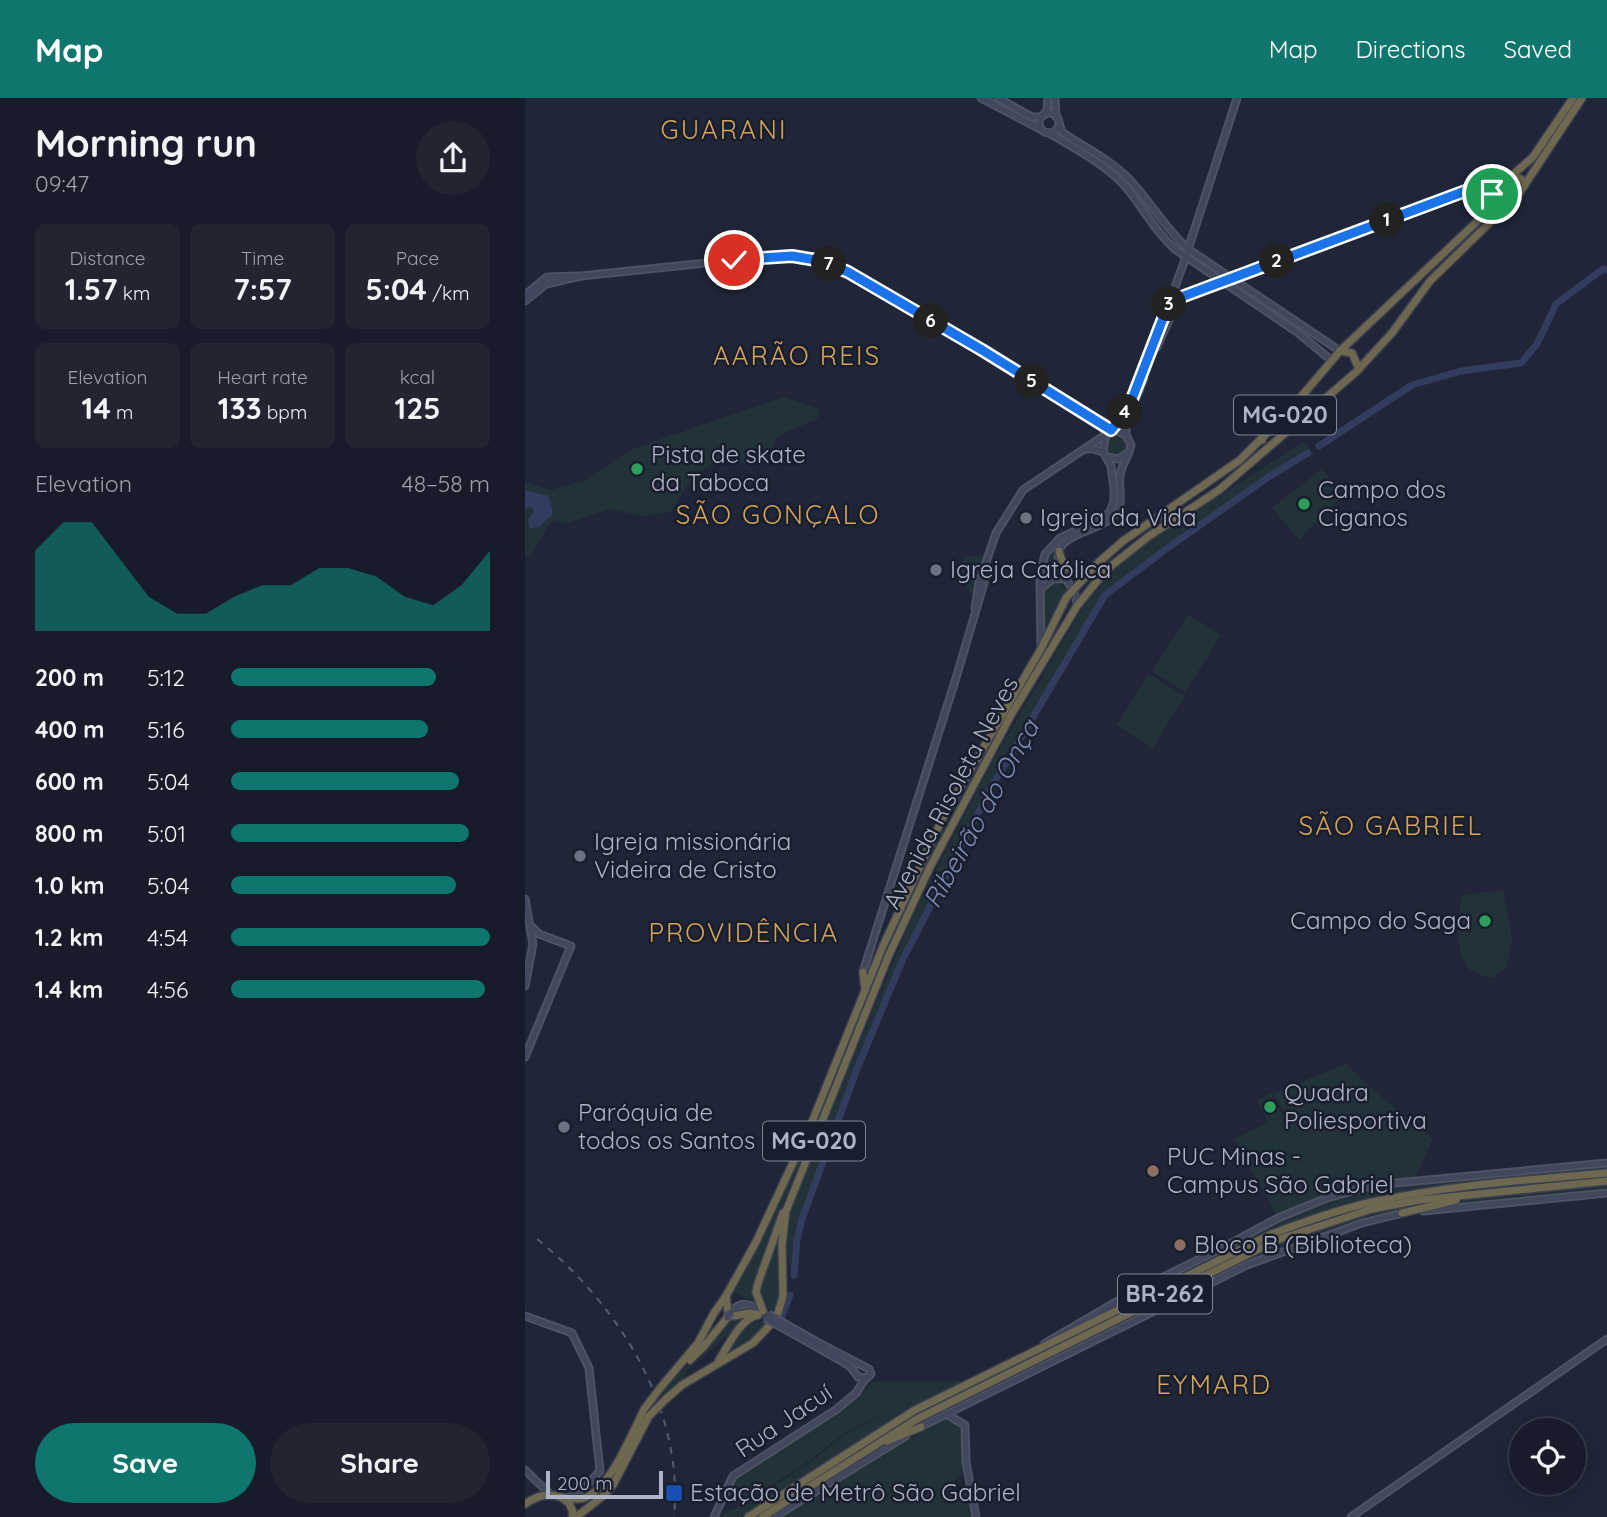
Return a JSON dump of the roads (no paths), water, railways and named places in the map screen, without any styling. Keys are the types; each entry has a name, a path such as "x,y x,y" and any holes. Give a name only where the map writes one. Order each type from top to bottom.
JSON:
{"highway":[{"name":"MG-020","path":"1510,175 1533,157 1573,98"},
{"name":"MG-020","path":"1525,185 1582,98"},
{"path":"1510,175 1521,178 1525,185"},
{"name":"Avenida Risoleta Neves","path":"581,1499 594,1493 610,1476 645,1408 698,1343 756,1242 788,1175 865,990 950,804 1041,649 1051,624 1074,590 1123,541 1218,476 1262,440 1331,360 1485,214 1500,185 1510,175"},
{"name":"Avenida Risoleta Neves","path":"575,1517 613,1485 649,1416 682,1385 753,1343 778,1313 783,1296 783,1227 792,1194 888,957 930,866 1011,715 1077,606 1105,570 1149,536 1219,490 1327,400 1392,333 1430,281 1525,185"},
{"path":"1340,351 1355,356 1359,369"},
{"path":"1262,440 1263,416"},
{"path":"1059,551 1063,565 1068,570 1079,573 1091,571"},
{"path":"863,972 865,990"},
{"name":"BR-262","path":"748,1517 915,1409 1272,1234 1368,1203 1417,1194 1607,1173"},
{"name":"BR-262","path":"762,1517 917,1419 1277,1240 1372,1209 1419,1200 1607,1181"},
{"path":"764,1315 756,1293 758,1283 778,1222 792,1194"},
{"path":"1402,1213 1485,1194"},
{"path":"726,1296 728,1312 733,1316 750,1313 764,1315"},
{"path":"681,1366 705,1345 729,1315"},
{"path":"716,1364 743,1324 752,1317 764,1315"},
{"path":"867,1450 921,1427"},
{"path":"525,1504 542,1494 581,1499"},
{"name":"MG-020","path":"552,1494 569,1503 575,1517"}],"main road":[{"path":"981,98 1048,133 1095,162 1118,180 1166,241 1297,332 1331,360"},
{"path":"998,98 1032,117 1050,114 1058,120"},
{"path":"1042,130 1039,124 1048,98"},
{"path":"1055,98 1062,132 1117,167 1130,179 1175,238 1340,351"},
{"path":"863,972 956,678 996,533 1023,490 1110,431 1126,412 1186,257 1237,98"},
{"path":"1048,133 1056,130 1058,120"},
{"path":"1169,303 1202,288 1510,175"},
{"path":"1484,184 1494,201"},
{"path":"525,301 546,284 581,276 774,256 822,261 850,273 982,350 1110,431 1126,435"},
{"path":"1248,288 1246,282 1251,270"},
{"path":"525,295 547,277 581,276"},
{"path":"1077,606 1074,590 1064,579 1059,551 1070,539 1108,522 1116,514 1120,501 1121,471 1131,442 1126,435 1126,421 1170,319 1181,301 1202,288"},
{"path":"1169,303 1170,319"},
{"path":"1041,649 1041,566 1051,545 1110,512 1114,489 1111,466 1105,455 1110,431"},
{"path":"1081,450 1093,449 1111,460 1130,451"},
{"path":"1040,589 1053,579 1064,579"},
{"path":"525,899 536,935 525,986"},
{"path":"525,1056 571,946 536,935"},
{"path":"1035,1351 1054,1336 1135,1291 1278,1218 1327,1198 1374,1185 1607,1163"},
{"path":"774,1517 921,1427 1247,1265 1362,1223 1402,1213 1607,1193"},
{"path":"729,1315 739,1304 745,1304 816,1344 866,1366 870,1371 869,1376 860,1377"},
{"path":"525,1316 568,1331 576,1339 589,1368 600,1471 589,1483 568,1496"},
{"path":"1351,1517 1607,1339"},
{"path":"816,1344 850,1366 860,1377"},
{"path":"860,1377 857,1370 862,1366"},
{"name":"Rua Jacuí","path":"714,1517 733,1476 819,1421 856,1393 860,1377"},
{"path":"946,1414 965,1425 966,1462 976,1517"},
{"path":"525,1470 552,1494"},
{"path":"581,1499 589,1483"}],"water":[{"path":"525,490 549,496 553,514 540,526 530,529 528,520 534,512 532,507 525,508"}],"waterway":[{"name":"Ribeirão do Onça","path":"1319,446 1412,385 1461,371 1521,363 1537,344 1556,304 1603,269 1607,270"},
{"name":"Ribeirão do Onça","path":"794,1275 802,1219 857,1069 902,961 990,790 1105,595 1267,478 1308,453"},
{"name":"Ribeirão do Onça","path":"782,1316 790,1295"}],"railway":[{"path":"537,1239 567,1265 594,1295 619,1327 640,1362 657,1399 668,1437 674,1477 674,1517"}],"place":[{"name":"Pista de skate da Taboca","path":"637,469"},
{"name":"Campo dos Ciganos","path":"1304,504"},
{"name":"Igreja da Vida","path":"1026,518"},
{"name":"Igreja Católica","path":"936,570"},
{"name":"Igreja missionária Videira de Cristo","path":"580,856"},
{"name":"Campo do Saga","path":"1485,921"},
{"name":"Quadra Poliesportiva","path":"1270,1107"},
{"name":"Paróquia de todos os Santos","path":"564,1127"},
{"name":"PUC Minas - Campus São Gabriel","path":"1153,1171"},
{"name":"Bloco B (Biblioteca)","path":"1180,1245"},
{"name":"Estação de Metrô São Gabriel","path":"674,1493"}],"district":[{"name":"GUARANI","path":"724,130"},
{"name":"AARÃO REIS","path":"797,356"},
{"name":"SÃO GONÇALO","path":"778,515"},
{"name":"SÃO GABRIEL","path":"1391,826"},
{"name":"PROVIDÊNCIA","path":"744,933"},
{"name":"EYMARD","path":"1214,1385"}]}
